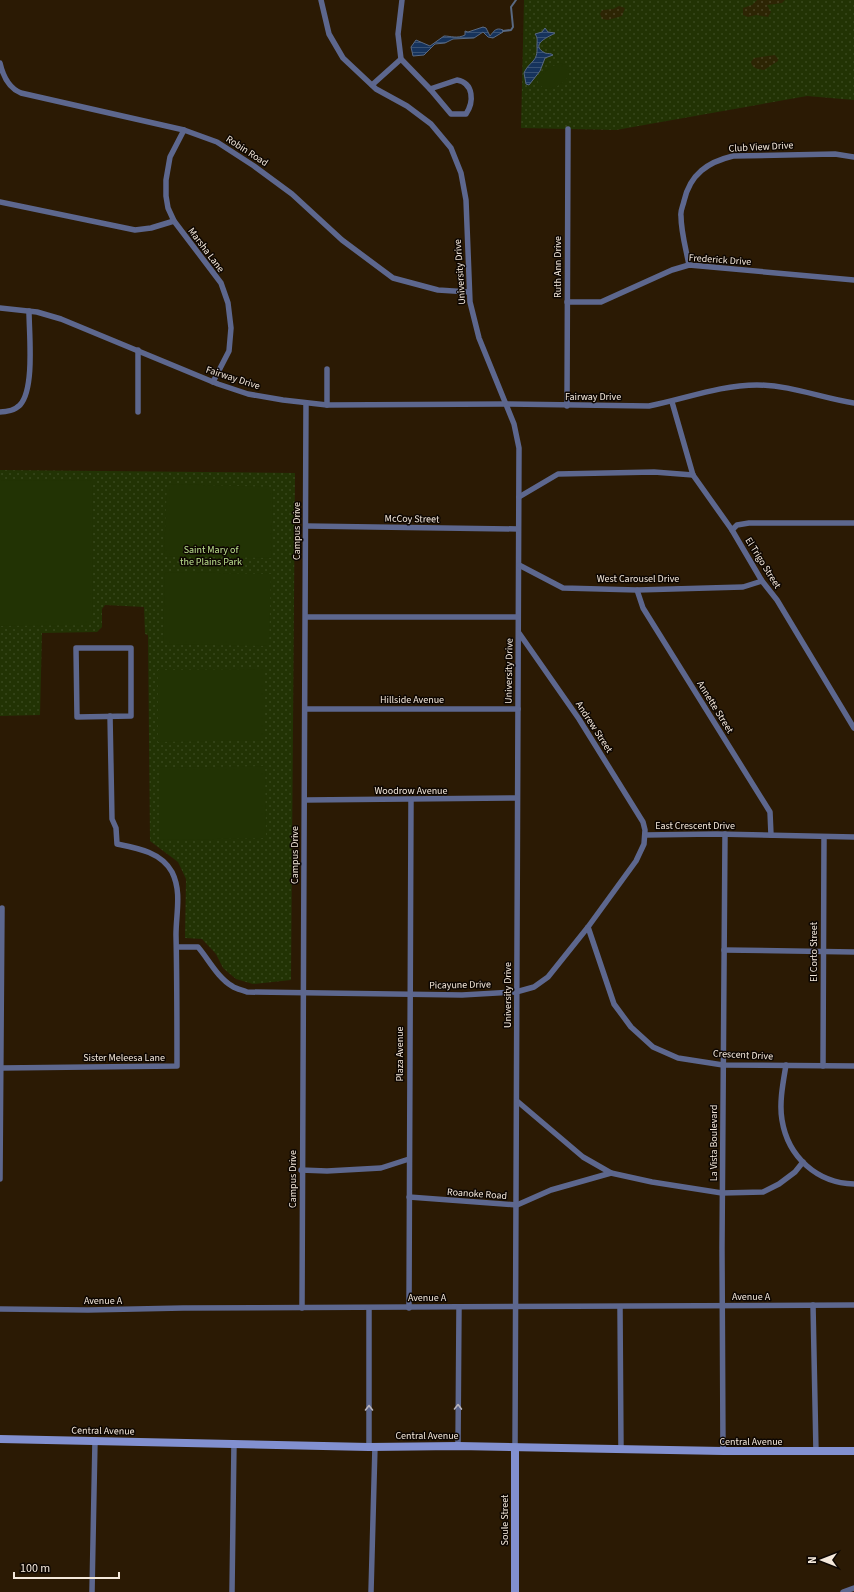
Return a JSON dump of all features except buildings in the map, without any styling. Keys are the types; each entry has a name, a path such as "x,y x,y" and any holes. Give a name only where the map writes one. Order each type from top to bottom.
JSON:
{"street":[{"name":"University Drive","path":"321,0 329,34 343,58 372,85 407,106 431,124 451,148 461,173 466,200 469,292 478,338 514,424 519,448 515,1448"},
{"path":"402,0 398,34 402,59 430,90 452,114 466,114 470,108 472,96 469,86 463,81 457,80 444,85 435,86 430,90"},
{"path":"372,85 402,59"},
{"name":"Robin Road","path":"0,63 9,84 21,93 184,130 217,142 254,166 292,194 365,258 392,278 438,290 469,292"},
{"name":"Ruth Ann Drive","path":"567,406 568,129"},
{"name":"Marsha Lane","path":"184,130 170,157 166,180 168,208 174,222 220,283 228,303 231,328 229,351 213,382"},
{"name":"Club View Drive","path":"689,265 680,215 685,196 692,179 704,167 717,160 733,156 835,154 854,157"},
{"path":"0,202 135,230 151,228 174,222"},
{"name":"Frederick Drive","path":"567,302 601,302 672,270 689,265 854,280"},
{"name":"Fairway Drive","path":"0,308 29,311 61,319 213,382 248,394 306,403 649,406 672,402 708,391 756,385 777,386 854,403"},
{"path":"0,412 16,408 20,405 27,393 29,311"},
{"path":"138,350 138,412"},
{"path":"328,369 328,404"},
{"name":"El Trigo Street","path":"672,402 693,475 732,530 762,582 777,600 854,728"},
{"name":"Campus Drive","path":"302,1308 301,1170 305,800 306,403"},
{"path":"519,497 558,474 654,472 693,475"},
{"path":"732,530 738,525 750,524 854,523"},
{"name":"McCoy Street","path":"306,526 518,529"},
{"name":"West Carousel Drive","path":"519,565 563,588 637,590 743,587 762,582"},
{"name":"Annette Street","path":"637,590 643,608 770,812 771,835"},
{"path":"306,617 518,616"},
{"name":"Andrew Street","path":"519,632 579,719 643,822 645,835"},
{"path":"76,648 131,648 132,716 110,716 77,718 76,648"},
{"name":"Hillside Avenue","path":"305,709 518,709"},
{"name":"Sister Meleesa Lane","path":"1,1068 177,1066 177,947 179,890 171,871 160,858 139,848 117,844 116,828 112,819 110,716"},
{"name":"Woodrow Avenue","path":"305,800 517,798"},
{"name":"Plaza Avenue","path":"409,1308 409,994 411,800"},
{"name":"East Crescent Drive","path":"588,927 636,861 644,844 645,835 724,834 854,837"},
{"name":"La Vista Boulevard","path":"723,1452 722,1193 724,834"},
{"name":"El Corto Street","path":"823,1066 824,837"},
{"path":"0,1179 2,908"},
{"name":"Picayune Drive","path":"303,994 462,995 516,992 534,987 548,977 588,927"},
{"name":"Crescent Drive","path":"588,927 614,1004 631,1027 653,1047 678,1058 723,1065 854,1066"},
{"path":"177,947 198,947 209,959 218,974 232,986 247,992 303,994"},
{"path":"724,950 854,952"},
{"path":"786,1065 781,1099 782,1120 785,1134 796,1154 813,1173 826,1179 854,1184"},
{"name":"Roanoke Road","path":"517,1101 583,1157 611,1173 686,1189 722,1193 763,1192 779,1184 795,1172 803,1162"},
{"path":"301,1170 327,1171 380,1168 409,1159"},
{"name":"Roanoke Road","path":"409,1197 517,1205 552,1190 611,1173"},
{"name":"Avenue A","path":"0,1309 88,1310 854,1305"},
{"path":"813,1306 816,1452"},
{"path":"458,1446 459,1307"},
{"path":"620,1307 621,1449"},
{"path":"370,1308 372,1446 371,1592"},
{"name":"Central Avenue","path":"0,1439 372,1446 458,1446 723,1452 854,1451"},
{"path":"92,1592 95,1440"},
{"path":"232,1592 234,1443"},
{"name":"Soule Street","path":"515,1448 515,1592"},
{"path":"843,1592 854,1588"}],"green space":[{"path":"524,0 854,0 854,100 807,96 616,130 521,128"},
{"path":"560,63 566,66 569,71 565,80 555,87 549,89 543,88 538,82 542,75 550,68"},
{"name":"Saint Mary of the Plains Park","path":"0,470 295,473 291,980 253,984 236,979 223,968 216,954 202,939 185,938 186,879 178,862 150,841 148,635 145,634 144,607 105,605 102,609 102,627 97,632 42,633 40,715 0,716"},
{"path":"92,480 93,625 0,626 0,481"},
{"path":"167,484 273,487 271,558 164,556"},
{"path":"165,572 271,574 269,646 163,644"},
{"path":"264,669 264,740 158,742 158,670"},
{"path":"265,766 266,838 160,840 159,768"}],"sand":[{"path":"757,0 785,0 782,3 767,5 771,12 768,17 756,15 748,17 743,15 743,8 752,5"},
{"path":"619,6 625,8 622,16 608,20 602,19 600,14 602,10 613,9"},
{"path":"775,55 778,61 764,70 756,68 751,62 754,58"}],"water":[{"path":"483,27 486,28 490,36 497,29 503,30 503,32 493,38 488,37 483,32 474,38 453,39 445,43 435,44 424,55 413,56 411,47 416,40 430,46 444,36 459,37 465,35 465,31 468,32"},
{"path":"545,28 548,32 555,33 542,41 539,46 540,50 553,55 545,58 540,71 529,85 526,84 524,73 536,56 537,37 535,34 542,32"}],"waterway":[{"path":"503,31 511,30 513,27 511,7 516,0"}]}
